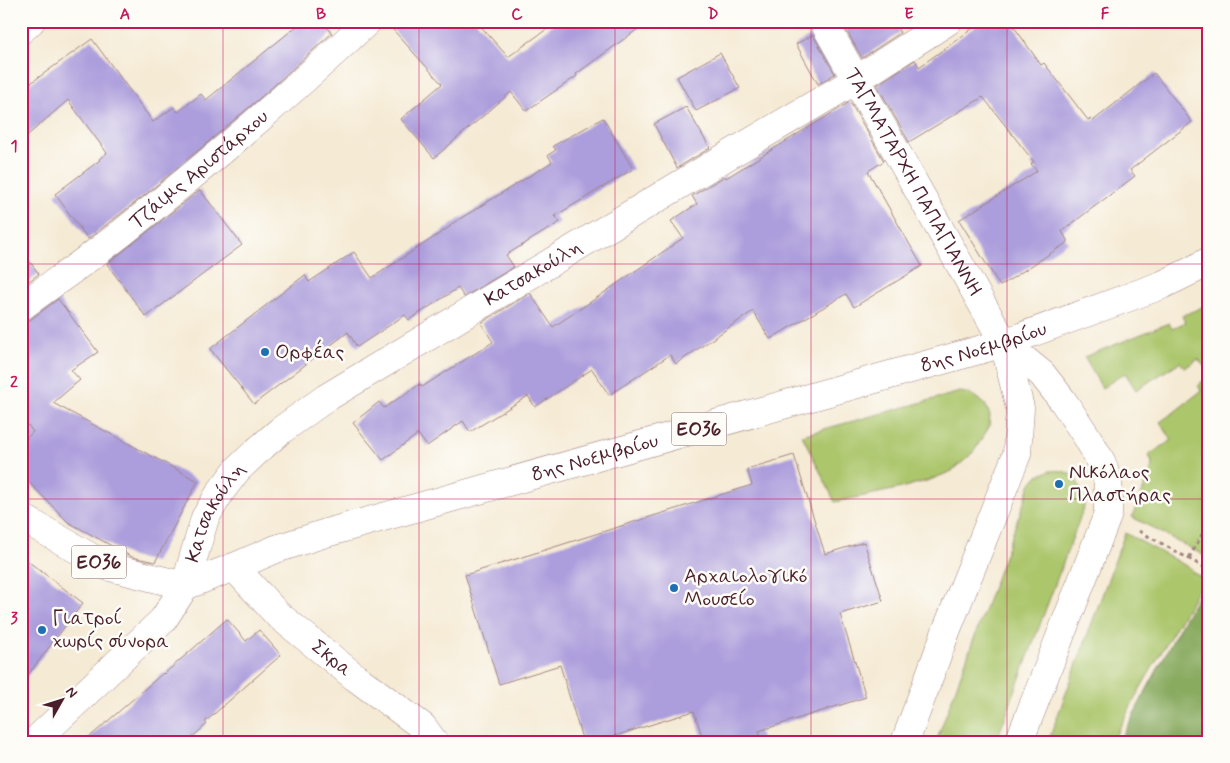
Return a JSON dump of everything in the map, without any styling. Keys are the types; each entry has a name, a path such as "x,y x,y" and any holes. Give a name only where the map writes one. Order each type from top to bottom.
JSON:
{"street":[{"path":"21,30 31,21"},
{"name":"Τζάιμς Αριστάρχου","path":"21,307 122,233 235,140 326,61 368,21"},
{"name":"ΤΑΓΜΑΤΑΡΧΗ ΠΑΠΑΓΙΑΝΝΗ","path":"823,21 1004,343"},
{"name":"Κατσακούλη","path":"185,586 205,518 237,470 280,431 326,398 856,80 948,21"},
{"name":"8ης Νοεμβρίου","path":"185,586 276,548 326,533 1004,343 1162,285 1209,261"},
{"path":"1004,343 1042,374 1063,401 1102,463 1108,482 1108,514 1019,742"},
{"path":"905,742 945,634 1017,454 1020,408 1004,343"},
{"name":"ΕΟ36","path":"21,517 106,566 185,586"},
{"name":"Σκρα","path":"234,567 277,614 355,677 423,727 434,742"},
{"path":"34,742 163,620 185,586"}],"path":[{"path":"1108,514 1209,570"},
{"path":"1190,558 1209,522"}],"green space":[{"path":"1209,304 1209,372 1198,359 1185,368 1180,362 1136,390 1125,373 1102,388 1084,357 1169,323 1172,329 1185,322 1182,316"},
{"path":"1209,376 1209,557 1132,517 1151,471 1152,463 1149,455 1172,440 1160,422 1201,391 1198,385"},
{"path":"960,392 971,394 985,404 990,415 989,427 973,453 952,471 930,480 835,502 802,435"},
{"path":"1049,471 1068,473 1076,480 1083,496 1084,507 996,742 936,742 1031,483 1037,476"},
{"path":"1125,533 1192,569 1192,572 1204,579 1141,687 1112,742 1048,742"},
{"path":"1209,578 1209,742 1119,742 1184,619"}],"building":[{"path":"303,21 322,21 332,33 207,143 145,195 88,239 55,194 107,153 68,100 21,141 21,90 92,39 153,122 174,107 178,112 201,94 206,100"},
{"path":"385,21 476,21 508,57 558,21 649,21 576,74 577,76 526,111 511,92 434,158 401,119 442,84"},
{"path":"841,21 894,21 900,33 862,58"},
{"path":"983,21 1010,21 1041,65 1044,63 1088,120 1091,119 1093,121 1154,73 1192,122 1130,170 1135,176 1062,231 1068,242 1000,286 959,220 1037,171 1031,164 1034,162 983,97 909,142 877,85 915,60 919,67"},
{"path":"813,35 835,74 818,84 796,44"},
{"path":"720,53 740,88 696,111 677,77"},
{"path":"850,102 884,161 868,171 922,266 854,307 846,294 770,339 753,311 676,364 670,355 609,395 592,369 535,407 528,396 470,432 463,421 427,446 418,434 383,460 353,423 379,402 384,408 420,384 422,387 493,342 481,323 530,293 553,327 683,238 671,221 697,204 692,196 725,176 726,178"},
{"path":"686,107 710,148 677,168 654,124"},
{"path":"603,118 633,169 555,216 560,222 506,255 514,267 464,297 458,288 409,320 405,315 357,347 348,332 254,404 210,349 305,275 309,282 354,252 372,278 450,225 552,162 548,155 556,150 553,146"},
{"path":"200,190 242,245 146,317 107,264"},
{"path":"21,250 39,274 21,287"},
{"path":"58,299 98,352 71,370 80,380 53,403 198,481 155,562 132,557 68,522 21,474 21,444 33,432 28,425 21,431 21,322 30,320"},
{"name":"Αρχαιολογικό Μουσείο","path":"794,455 825,554 864,542 883,601 840,614 866,697 759,731 762,742 704,742 694,711 596,742 583,742 560,665 499,684 465,575 752,485 747,469"},
{"name":"Γιατροί χωρίς σύνορα","path":"21,556 83,603 21,684"},
{"path":"227,619 246,641 259,630 281,655 205,722 207,724 187,742 84,742 163,673"}],"place":[{"name":"Ορφέας","path":"265,352"},
{"name":"Νικόλαος Πλαστήρας","path":"1059,484"},
{"name":"Αρχαιολογικό Μουσείο","path":"674,588"},
{"name":"Γιατροί χωρίς σύνορα","path":"42,630"}]}
